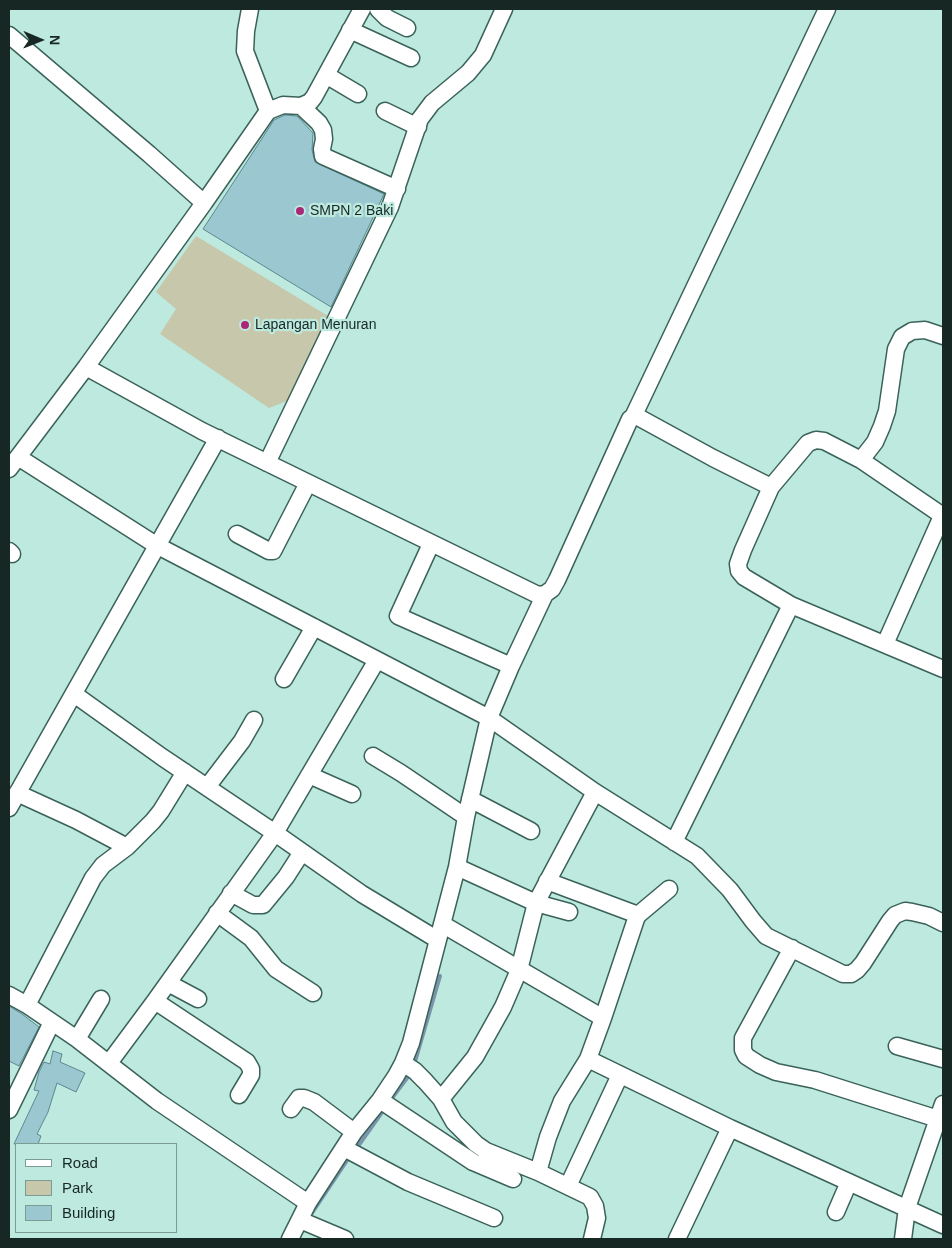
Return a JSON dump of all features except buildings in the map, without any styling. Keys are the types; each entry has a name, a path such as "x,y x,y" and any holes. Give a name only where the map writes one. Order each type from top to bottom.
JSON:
{"street":[{"path":"250,9 245,52 268,111"},
{"path":"362,9 310,102 301,106 283,105 268,111 86,367 13,463 156,545 489,718 595,792 697,856 730,890 766,936 843,974 851,974 863,964 890,921 896,915 912,912 929,916 943,923"},
{"path":"378,9 389,20 407,28"},
{"path":"267,462 381,227 424,113 432,103 468,73 483,55 504,9"},
{"path":"86,367 218,438 431,544 538,595 545,594 552,589 557,580 630,419 633,417 827,9"},
{"path":"350,30 411,58"},
{"path":"9,35 150,154 204,203"},
{"path":"326,75 358,94"},
{"path":"301,106 319,123 323,130 323,156 396,189"},
{"path":"385,111 418,127"},
{"path":"861,460 875,442 884,418 896,349 902,337 912,330 925,330 943,336"},
{"path":"633,417 638,417 705,454 771,487"},
{"path":"9,808 218,438"},
{"path":"885,644 943,516 861,460 824,441 816,440 808,443 771,487 743,550 738,564 739,571 744,577 790,605 943,669"},
{"path":"237,534 269,551 273,551 308,483"},
{"path":"431,544 398,616 511,666"},
{"path":"290,1239 308,1203 354,1132 410,1067 420,1013 457,867 466,817 489,718 545,594"},
{"path":"674,842 790,605"},
{"path":"284,679 314,627"},
{"path":"109,1063 275,832 377,660"},
{"path":"74,694 362,894 519,970 602,1018"},
{"path":"208,788 242,741 254,720"},
{"path":"373,756 401,772 466,817"},
{"path":"27,1005 93,878 103,865 127,847 161,811 185,772"},
{"path":"309,775 352,794"},
{"path":"18,792 127,847"},
{"path":"440,1099 479,1051 503,1007 519,970 536,902 595,792"},
{"path":"470,799 531,831"},
{"path":"232,892 253,905 263,905 286,877 302,852"},
{"path":"457,867 536,902 569,912"},
{"path":"547,881 638,915"},
{"path":"538,1172 548,1137 562,1101 588,1059 638,915 669,889"},
{"path":"217,912 251,938 276,969 313,993"},
{"path":"792,948 743,1038 743,1050 746,1056 776,1072 940,1112 907,1208 903,1239"},
{"path":"168,982 198,1000"},
{"path":"9,995 77,1039 157,1101 308,1203"},
{"path":"77,1039 101,999"},
{"path":"155,1001 247,1062 251,1069 251,1075 239,1095"},
{"path":"9,1111 52,1022"},
{"path":"897,1046 943,1059"},
{"path":"588,1059 730,1128 943,1225"},
{"path":"410,1067 440,1099 454,1122 481,1148 590,1197 593,1201 596,1218 592,1239"},
{"path":"568,1186 620,1075"},
{"path":"290,1109 300,1098 304,1098 314,1102 354,1132"},
{"path":"380,1100 473,1162 513,1179"},
{"path":"677,1239 730,1128"},
{"path":"344,1148 408,1182 494,1218"},
{"path":"836,1212 849,1182"},
{"path":"300,1220 345,1239"}],"green space":[{"name":"Lapangan Menuran","path":"196,236 328,316 287,401 269,408 160,334 176,309 156,292"}],"waterway":[{"path":"414,1065 440,976"},
{"path":"389,1102 410,1074"},
{"path":"356,1149 385,1108"},
{"path":"312,1213 350,1156"}],"place":[{"name":"SMPN 2 Baki","path":"300,211"},
{"name":"Lapangan Menuran","path":"245,325"}]}
